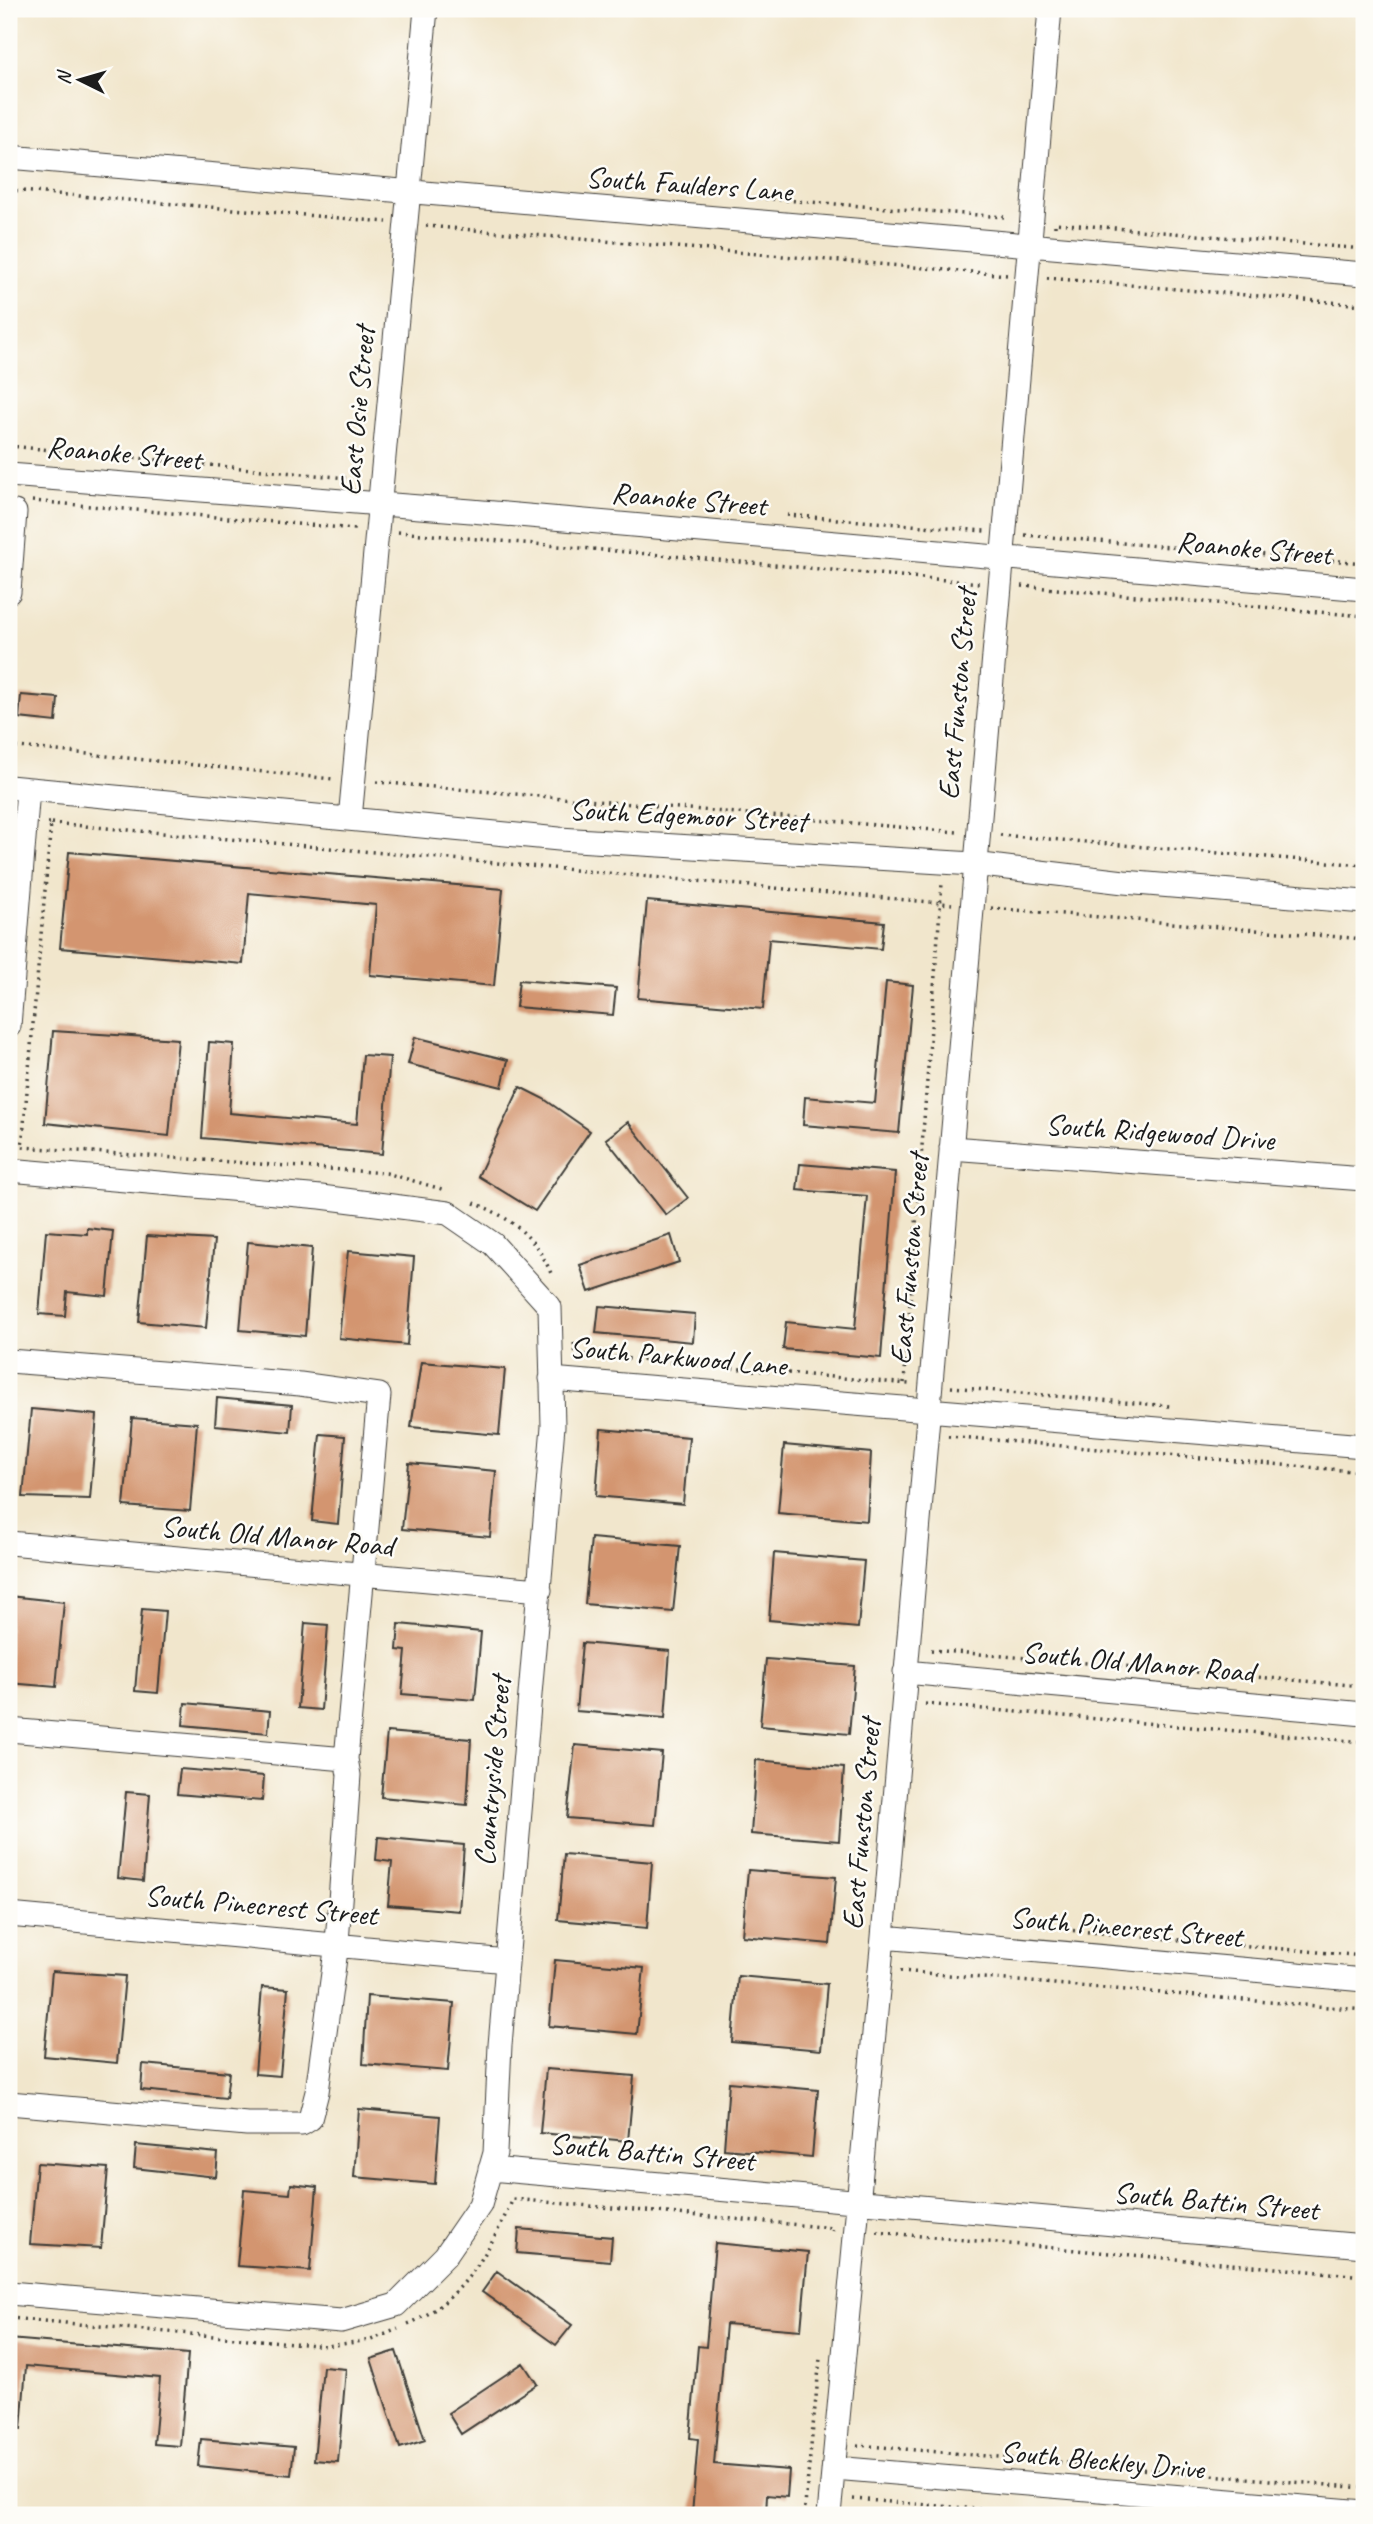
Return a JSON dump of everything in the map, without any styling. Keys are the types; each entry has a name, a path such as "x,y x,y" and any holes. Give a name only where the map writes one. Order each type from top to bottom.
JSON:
{"street":[{"name":"East Osie Street","path":"350,819 426,9"},
{"name":"East Funston Street","path":"830,2511 883,1937 1002,533 1050,9"},
{"name":"South Faulders Lane","path":"9,157 1364,274"},
{"name":"Roanoke Street","path":"9,475 1364,589"},
{"path":"9,592 15,505"},
{"path":"9,1026 25,821 18,788"},
{"name":"South Edgemoor Street","path":"18,788 559,839 974,864 1124,882 1364,902"},
{"name":"South Ridgewood Drive","path":"951,1148 1364,1179"},
{"name":"South Parkwood Lane","path":"9,1170 321,1196 448,1213 493,1244 550,1307 551,1379 928,1397 1364,1446"},
{"path":"9,1361 300,1384 379,1395 365,1576 346,1759 349,1774 337,1943 317,2092 310,2119 302,2124 247,2124 9,2103"},
{"name":"Countryside Street","path":"490,2169 495,2153 507,1961 553,1426 551,1379"},
{"name":"South Old Manor Road","path":"9,1543 540,1590"},
{"name":"South Old Manor Road","path":"905,1672 1364,1714"},
{"path":"9,1730 346,1759"},
{"name":"South Pinecrest Street","path":"9,1915 337,1943 507,1961"},
{"name":"South Pinecrest Street","path":"883,1937 1364,1980"},
{"path":"9,2293 341,2321 396,2305 445,2256 480,2205 490,2169"},
{"name":"South Battin Street","path":"490,2169 1364,2246"},
{"name":"South Bleckley Drive","path":"834,2468 1364,2512"}],"path":[{"path":"9,190 1364,305"},
{"path":"9,446 382,481"},
{"path":"15,505 377,531 1364,616"},
{"path":"781,514 1364,563"},
{"path":"9,746 354,780 1364,865"},
{"path":"25,821 1364,939"},
{"path":"51,823 22,1147 386,1173 431,1184 452,1193"},
{"path":"904,1383 946,831"},
{"path":"472,1203 501,1213 539,1246 554,1280"},
{"path":"573,1334 576,1354 904,1383 928,1397 1172,1406"},
{"path":"943,1436 1364,1472"},
{"path":"931,1650 1364,1686"},
{"path":"919,1704 1364,1742"},
{"path":"1064,1929 1364,1956"},
{"path":"895,1970 1364,2010"},
{"path":"9,2318 327,2346 371,2340 427,2316 451,2298 488,2254 513,2199 1364,2276"},
{"path":"831,2242 833,2228"},
{"path":"821,2351 804,2515 830,2511 855,2498 1053,2515"},
{"path":"852,2444 1364,2488"}],"building":[{"path":"21,695 58,698 56,722 19,718"},
{"path":"69,852 503,889 494,986 370,975 376,905 249,893 243,964 60,948"},
{"path":"647,901 884,922 881,949 769,939 763,1009 638,998"},
{"path":"519,980 616,988 613,1015 516,1007"},
{"path":"886,982 913,985 899,1133 803,1125 805,1097 875,1103"},
{"path":"53,1031 178,1039 169,1136 45,1123"},
{"path":"415,1037 508,1060 502,1087 408,1064"},
{"path":"209,1042 234,1044 229,1113 357,1124 363,1055 390,1057 382,1154 202,1138"},
{"path":"520,1087 544,1099 590,1131 535,1211 478,1176"},
{"path":"628,1122 688,1198 666,1215 606,1139"},
{"path":"800,1164 895,1172 881,1358 783,1349 786,1322 855,1329 867,1196 797,1190"},
{"path":"87,1228 113,1231 107,1296 67,1292 65,1316 39,1314 46,1231 87,1234"},
{"path":"671,1235 679,1262 589,1292 580,1265"},
{"path":"147,1236 214,1240 206,1328 139,1322"},
{"path":"248,1242 312,1248 305,1336 240,1330"},
{"path":"348,1251 414,1257 407,1345 339,1338"},
{"path":"599,1306 695,1314 693,1342 596,1333"},
{"path":"421,1362 505,1369 499,1435 411,1427"},
{"path":"217,1398 292,1405 290,1432 215,1425"},
{"path":"31,1409 97,1415 90,1499 23,1497"},
{"path":"132,1418 197,1423 190,1511 124,1506"},
{"path":"601,1429 689,1437 683,1504 596,1496"},
{"path":"320,1434 345,1436 338,1524 312,1521"},
{"path":"784,1445 871,1453 867,1521 778,1513"},
{"path":"409,1463 496,1471 490,1537 402,1529"},
{"path":"591,1538 680,1546 673,1612 585,1604"},
{"path":"774,1553 864,1561 858,1628 769,1620"},
{"path":"9,1596 64,1602 56,1687 9,1683"},
{"path":"142,1609 165,1611 158,1693 135,1691"},
{"path":"305,1623 328,1625 321,1710 298,1708"},
{"path":"399,1624 481,1632 475,1700 402,1694 406,1651 397,1650"},
{"path":"582,1643 670,1651 665,1718 576,1711"},
{"path":"766,1659 855,1666 849,1734 760,1726"},
{"path":"185,1703 270,1711 268,1733 183,1725"},
{"path":"387,1732 471,1739 467,1805 381,1797"},
{"path":"575,1745 662,1753 655,1825 567,1818"},
{"path":"756,1760 844,1768 839,1841 751,1834"},
{"path":"180,1769 264,1776 262,1801 177,1794"},
{"path":"126,1792 150,1794 143,1881 118,1878"},
{"path":"378,1837 464,1845 459,1911 388,1905 392,1862 376,1860"},
{"path":"564,1854 652,1862 647,1928 558,1920"},
{"path":"748,1870 836,1877 830,1944 742,1936"},
{"path":"555,1960 644,1968 637,2034 549,2026"},
{"path":"52,1971 125,1976 117,2063 44,2056"},
{"path":"738,1976 827,1984 821,2050 732,2042"},
{"path":"262,1987 288,1989 280,2076 255,2074"},
{"path":"367,1996 454,2003 448,2071 363,2064"},
{"path":"143,2064 229,2072 226,2098 141,2090"},
{"path":"546,2069 634,2076 628,2141 540,2133"},
{"path":"729,2082 818,2090 812,2157 724,2149"},
{"path":"359,2109 440,2116 435,2184 354,2177"},
{"path":"136,2145 218,2153 216,2177 134,2168"},
{"path":"37,2163 108,2168 101,2248 30,2244"},
{"path":"291,2184 317,2187 310,2271 237,2266 244,2190 290,2194"},
{"path":"519,2229 612,2237 610,2261 517,2253"},
{"path":"715,2243 808,2252 801,2330 726,2324 714,2464 789,2470 787,2497 767,2495 766,2515 692,2515 698,2439 690,2438 698,2346 706,2347"},
{"path":"497,2271 572,2325 556,2345 482,2292"},
{"path":"9,2339 188,2354 180,2446 154,2444 160,2378 26,2366 21,2429 9,2428"},
{"path":"396,2351 425,2440 400,2448 371,2359"},
{"path":"523,2363 537,2384 461,2434 448,2413"},
{"path":"323,2367 346,2369 338,2462 314,2460"},
{"path":"201,2439 294,2447 291,2475 198,2466"}]}
